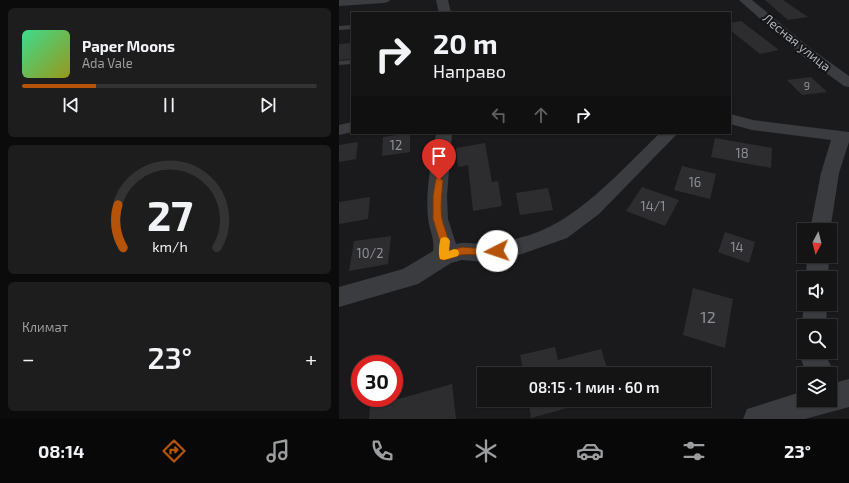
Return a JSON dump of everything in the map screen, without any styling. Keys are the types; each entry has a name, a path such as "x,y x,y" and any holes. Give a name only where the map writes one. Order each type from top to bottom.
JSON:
{"street":[{"path":"339,3 384,0"},
{"path":"442,0 445,12"},
{"name":"Лесная улица","path":"745,0 805,52 849,84"},
{"path":"731,119 752,125 845,136 829,174 821,223"},
{"path":"339,130 351,127"},
{"path":"444,134 437,196 438,219 445,242 444,256"},
{"path":"339,297 409,277 444,256 462,251 485,253 522,246 560,232 592,209 669,134"},
{"path":"757,419 797,404"}],"lane":[{"path":"339,28 351,27"},
{"path":"339,63 351,62"}],"building":[{"path":"765,0 783,0 808,17 788,20"},
{"path":"741,21 779,50 760,54 731,31 731,23"},
{"path":"351,43 351,59 339,60 339,44"},
{"path":"811,77 827,92 802,95 787,80"},
{"path":"410,134 410,152 382,156 383,137"},
{"path":"715,138 772,148 771,168 711,157"},
{"path":"358,142 356,159 339,162 339,145"},
{"path":"485,143 492,182 498,181 502,206 473,211 468,165 458,167 456,148"},
{"path":"682,166 716,174 710,199 674,190"},
{"path":"642,187 679,200 665,226 626,211"},
{"path":"548,188 553,210 520,215 516,193"},
{"path":"370,197 368,219 339,224 339,202"},
{"path":"725,232 755,242 749,263 718,252"},
{"path":"391,236 388,264 349,271 354,241"},
{"path":"693,288 733,299 725,348 683,335"},
{"path":"555,347 558,360 601,349 607,367 523,367 520,355"},
{"path":"452,384 456,419 369,419 370,407 403,407 403,398"},
{"path":"529,407 571,407 531,418"}],"slow traffic":[{"path":"445,241 444,256 454,253"}],"route":[{"path":"439,180 437,196 438,219 445,242 444,256 462,251 485,253 497,251"}]}
